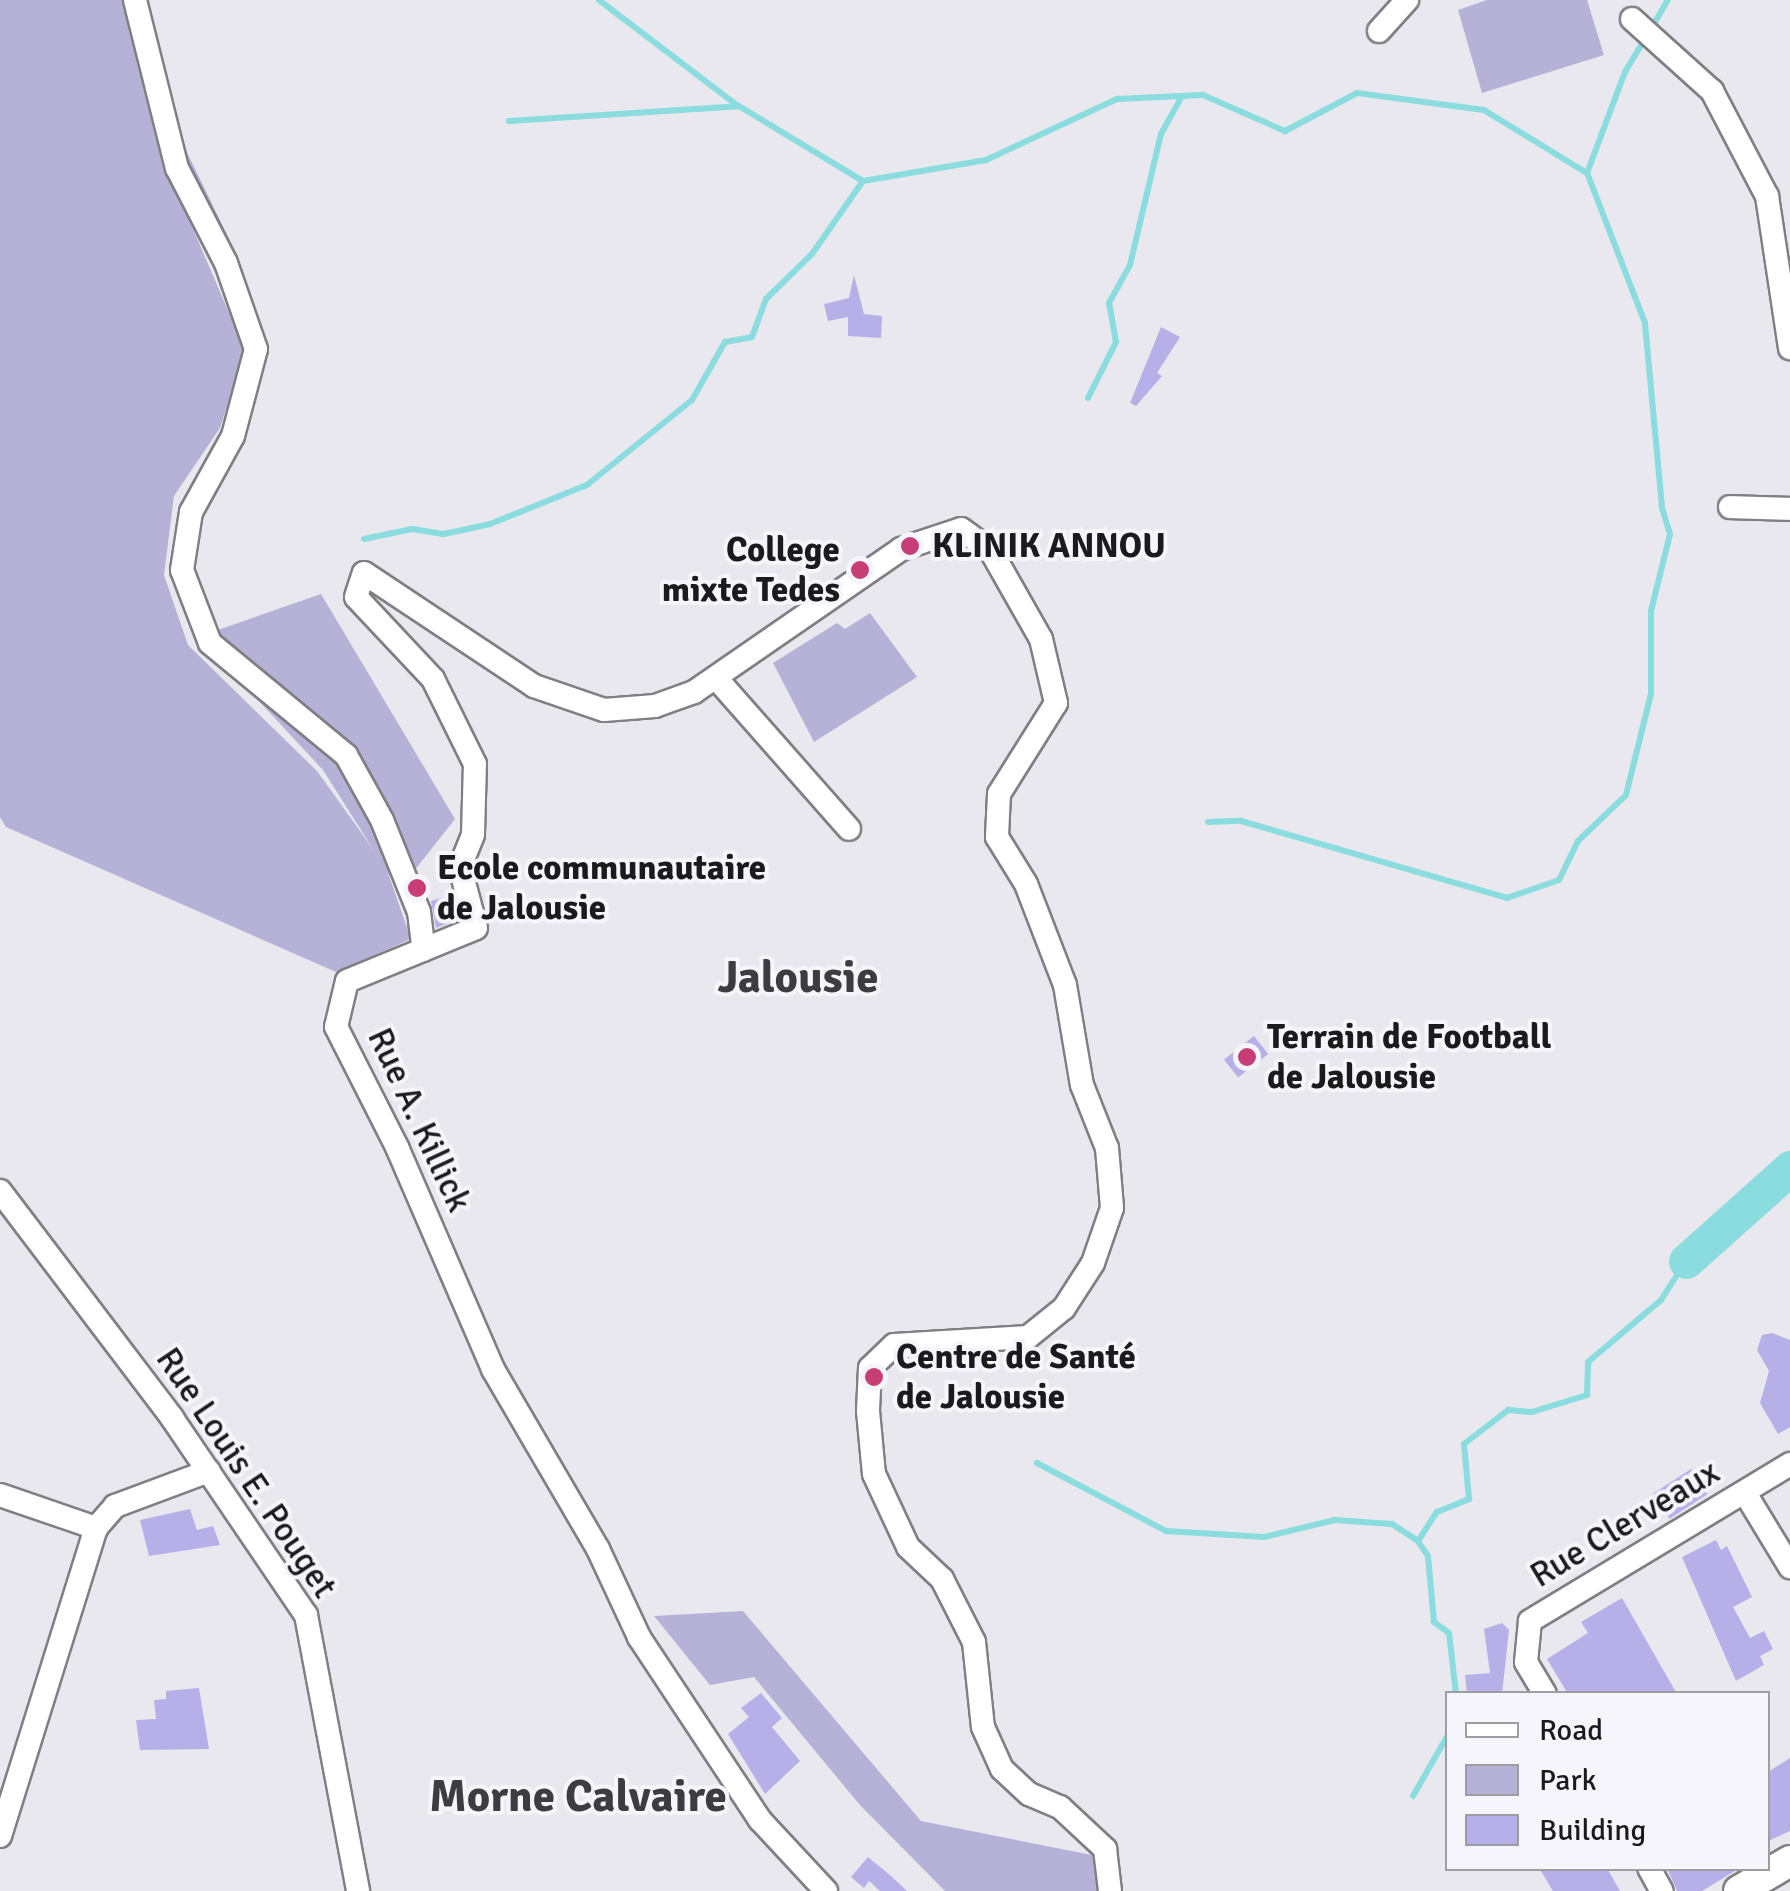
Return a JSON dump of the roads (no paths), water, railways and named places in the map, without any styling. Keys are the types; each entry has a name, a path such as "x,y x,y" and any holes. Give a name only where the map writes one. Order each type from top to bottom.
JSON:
{"main road":[{"path":"1740,1891 1790,1861"}],"street":[{"path":"135,0 177,168 226,263 256,349 233,436 191,512 182,570 210,643 346,755 382,820 419,912 424,950"},
{"path":"1379,31 1407,0"},
{"path":"1632,19 1712,92 1767,196 1790,348"},
{"path":"1730,507 1790,509"},
{"path":"849,829 716,678 900,549 961,529 990,552 1050,666 1056,703 998,794 997,837 1018,866 1065,985 1082,1085 1107,1148 1112,1208 1092,1263 1064,1308 1028,1336 894,1346 870,1368 868,1411 874,1474 908,1547 942,1579 974,1642 982,1727 1002,1769 1029,1794 1060,1807 1105,1849 1110,1891"},
{"name":"Rue A. Killick","path":"716,678 654,706 604,710 534,686 364,573 356,597 432,680 476,764 473,834 460,868 476,928 347,981 336,1028 398,1150 492,1369 598,1549 639,1637 760,1820 826,1891"},
{"name":"Rue Louis E. Pouget","path":"0,1191 209,1471 306,1615 358,1891"},
{"name":"Rue Clerveaux","path":"1542,1691 1526,1662 1530,1621 1790,1464"},
{"path":"0,1836 96,1528 115,1506 209,1471"},
{"path":"1745,1494 1790,1568"},
{"path":"0,1495 96,1528"}],"waterway":[{"path":"599,0 737,105"},
{"path":"1651,29 1668,0"},
{"path":"364,539 412,529 444,534 490,524 587,485 692,400 725,342 752,337 766,299 812,254 863,181 986,160 1117,99 1203,95 1285,131 1357,93 1484,110 1587,173 1625,72 1644,40"},
{"path":"1088,398 1116,342 1109,303 1130,265 1161,134 1182,96"},
{"path":"509,121 739,106 863,181"},
{"path":"1208,822 1241,821 1507,898 1559,880 1578,841 1626,795 1651,694 1651,611 1670,534 1662,507 1645,323 1587,173"},
{"path":"1686,1261 1790,1168"},
{"path":"1456,1691 1449,1633 1434,1622 1428,1556 1418,1541 1437,1512 1469,1499 1464,1444 1508,1410 1532,1412 1587,1395 1588,1362 1661,1300 1686,1261"},
{"path":"1037,1463 1166,1531 1264,1537 1335,1520 1392,1524 1418,1541"},
{"path":"1413,1796 1445,1740"}],"place":[{"name":"KLINIK ANNOU","path":"910,546"},
{"name":"College mixte Tedes","path":"860,570"},
{"name":"Ecole communautaire de Jalousie","path":"417,888"},
{"name":"Terrain de Football de Jalousie","path":"1247,1057"},
{"name":"Centre de Santé de Jalousie","path":"874,1377"}],"district":[{"name":"Jalousie","path":"798,978"},
{"name":"Morne Calvaire","path":"578,1797"}]}
